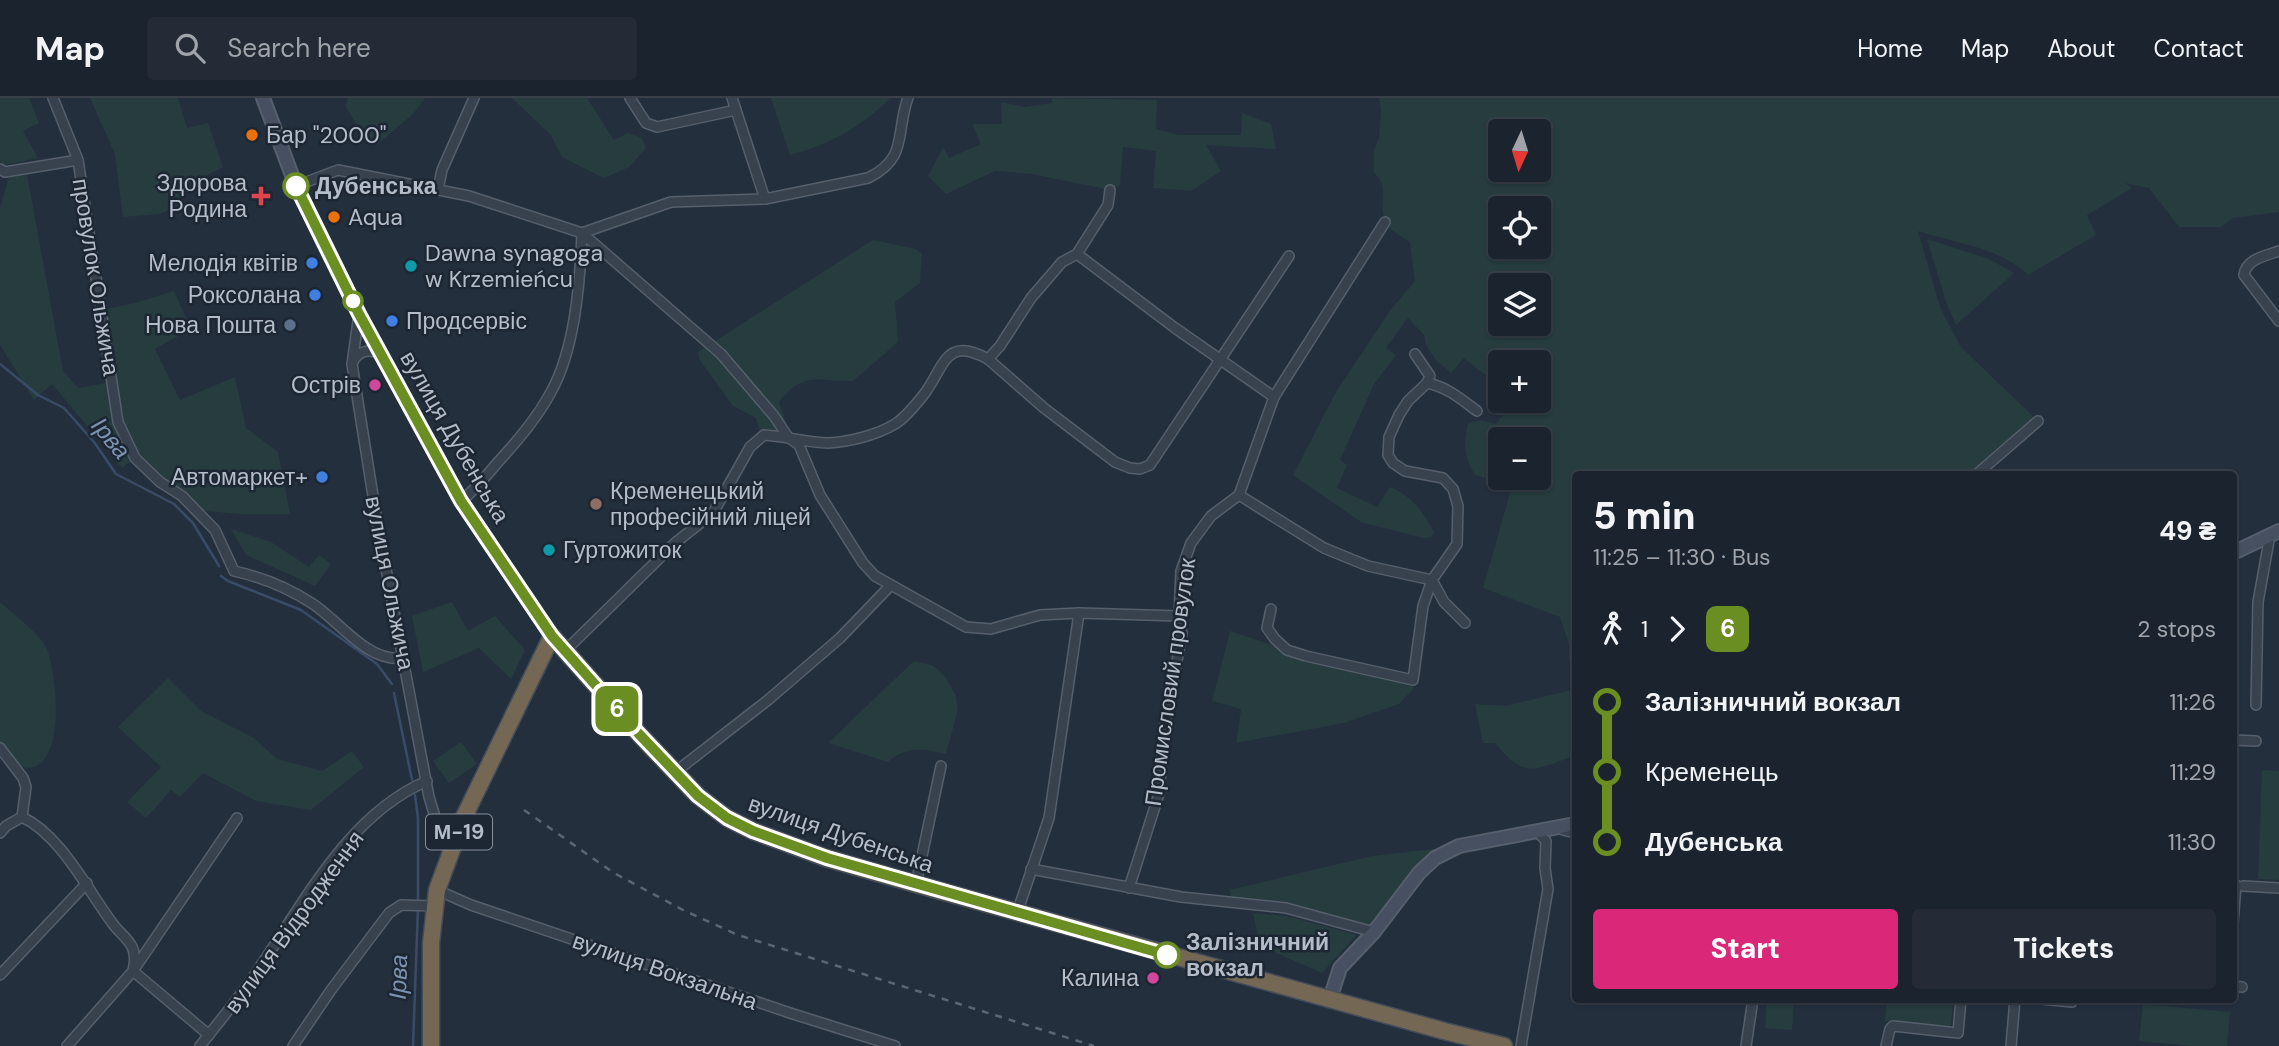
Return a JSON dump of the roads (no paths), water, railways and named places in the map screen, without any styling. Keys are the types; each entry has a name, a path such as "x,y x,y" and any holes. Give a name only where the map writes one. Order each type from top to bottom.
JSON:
{"highway":[{"name":"вулиця Дубенська","path":"552,636 674,773 727,818 753,831 827,858 1017,913 1504,1046"},
{"name":"М-19","path":"431,1046 431,943 436,898 464,817 552,636"}],"main road":[{"name":"вулиця Дубенська","path":"263,98 296,186 359,314 461,501 552,636"},
{"path":"2237,551 2275,533"},
{"path":"1330,999 1340,968 1374,932 1419,873 1435,858 1459,846 1572,824"}],"street":[{"path":"53,98 78,160"},
{"path":"438,189 442,170 474,98"},
{"path":"630,98 646,123 657,127 736,110"},
{"path":"732,98 765,199"},
{"path":"582,233 671,202 765,199 868,178 891,163 898,150 908,98"},
{"name":"провулок Ольжича","path":"0,169 5,172 78,160 118,422 135,458 160,482 182,496 215,530 234,570 251,574 299,596 316,606 368,648 391,660 404,658"},
{"path":"296,186 338,170 469,196 582,233 721,354 788,436 799,445 820,495 863,563 875,576 966,627 991,629 1040,615 1079,613 1179,616"},
{"path":"988,359 1000,346 1031,298 1062,261 1077,254 1108,205 1110,190"},
{"path":"1385,222 1274,397 1240,495 1324,548 1368,566 1432,580 1444,602 1465,622"},
{"path":"461,501 536,418 552,390 569,340 581,262 582,233"},
{"path":"2279,251 2251,261 2245,267 2244,275 2279,321"},
{"path":"1077,254 1274,397"},
{"path":"565,651 670,548 713,513 750,447 764,435 827,443 862,437 896,424 926,393 937,370 955,352 966,350 988,359 1044,408 1104,454 1130,468 1140,469 1150,465 1289,256"},
{"name":"вулиця Ольжича","path":"359,314 352,364 377,521 429,797 440,833 455,842"},
{"path":"352,364 355,356 365,351 377,352 383,357"},
{"path":"1272,609 1268,628 1287,650 1413,680 1423,606 1432,580 1457,544 1458,506 1453,489 1443,478 1405,471 1393,463 1388,455 1389,437 1399,415 1430,376 1415,354"},
{"path":"1427,383 1439,385 1477,411"},
{"path":"1980,471 2038,421"},
{"name":"Промисловий провулок","path":"1129,888 1162,779 1164,730 1182,634 1179,616 1181,571 1191,543 1212,516 1240,495"},
{"path":"2256,705 2258,602 2275,533"},
{"path":"674,773 789,683 841,638 891,586"},
{"path":"1017,913 1049,818 1079,613"},
{"path":"2237,740 2256,741"},
{"path":"0,748 23,778 26,787 22,817"},
{"path":"916,884 941,766"},
{"name":"вулиця Відродження","path":"200,1046 254,976 340,853 374,815 405,790 427,781"},
{"path":"0,834 6,826 22,817"},
{"path":"22,817 41,828 87,883 112,923 132,946 135,958 133,971"},
{"path":"67,1046 133,971 237,818"},
{"path":"1561,826 1563,830 1572,832"},
{"path":"1521,1046 1548,889 1545,868 1546,841 1537,831"},
{"path":"1031,869 1181,897 1286,908 1374,932"},
{"path":"0,975 87,883"},
{"path":"2237,901 2240,885 2279,888"},
{"path":"293,1046 338,980 389,913 401,905 436,898"},
{"name":"вулиця Вокзальна","path":"436,898 471,905 774,1008 895,1046"},
{"path":"133,971 209,1035"},
{"path":"1746,1046 1752,1003"},
{"path":"1886,1046 1893,1026 1958,1033 1961,1003"},
{"path":"2011,1046 2015,1003"}],"waterway":[{"name":"Ірва","path":"0,364 38,395 64,408 94,442 116,474 174,504 193,523 219,566"},
{"name":"Ірва","path":"221,576 301,610 377,664 392,684"},
{"name":"Ірва","path":"394,693 412,780"},
{"name":"Ірва","path":"415,795 418,818 418,902"},
{"name":"Ірва","path":"413,1046 418,908"}],"railway":[{"path":"524,810 614,873 683,910 738,935 1094,1046"}],"place":[{"name":"Бар \"2000\"","path":"252,135"},
{"name":"Дубенська","path":"296,186"},
{"name":"Здорова Родина","path":"261,196"},
{"name":"Aqua","path":"334,217"},
{"name":"Мелодія квітів","path":"312,263"},
{"name":"Dawna synagoga w Krzemieńcu","path":"411,266"},
{"name":"Роксолана","path":"315,295"},
{"name":"Продсервіс","path":"392,321"},
{"name":"Нова Пошта","path":"290,325"},
{"name":"Острів","path":"375,385"},
{"name":"Автомаркет+","path":"322,477"},
{"name":"Кременецький професійний ліцей","path":"596,504"},
{"name":"Гуртожиток","path":"549,550"},
{"name":"Залізничний вокзал","path":"1167,955"},
{"name":"Калина","path":"1153,978"}]}
